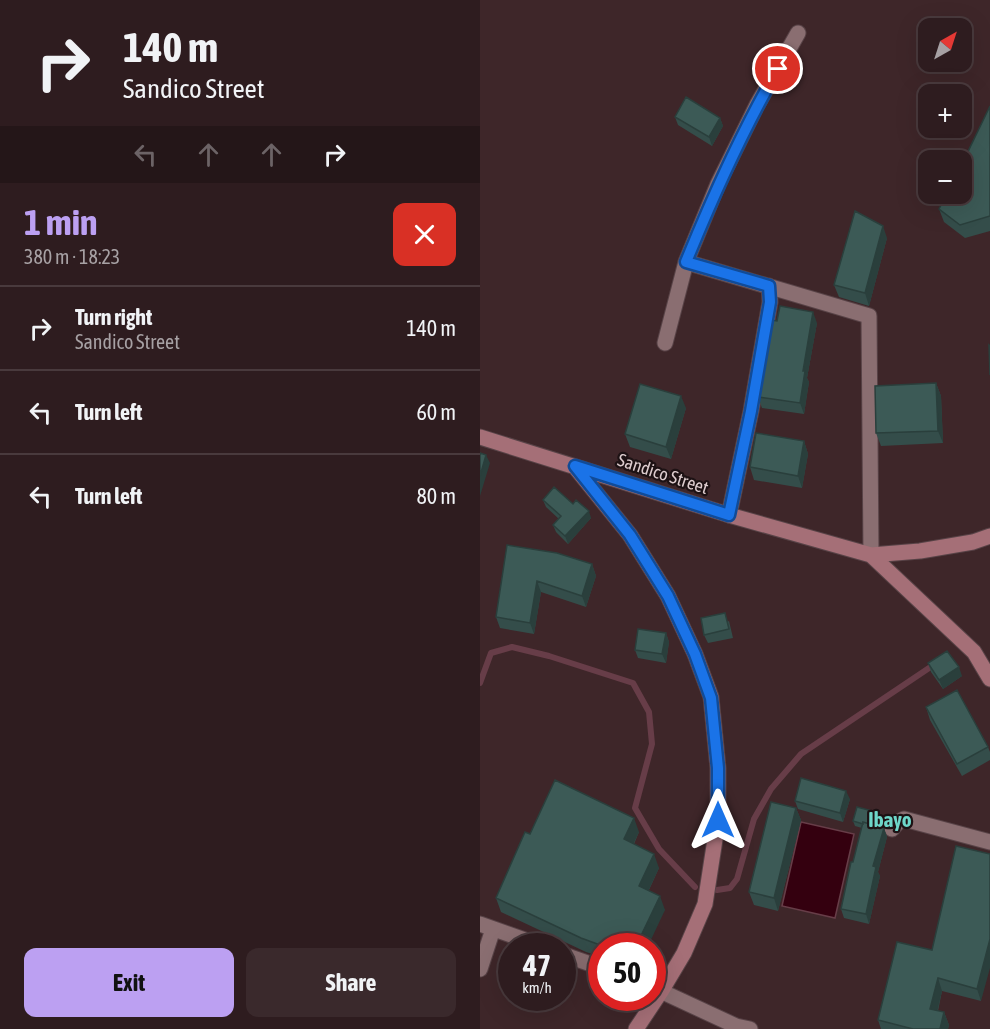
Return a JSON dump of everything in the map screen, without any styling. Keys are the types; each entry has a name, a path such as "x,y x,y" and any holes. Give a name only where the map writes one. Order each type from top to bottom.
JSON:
{"main road":[{"name":"Sandico Street","path":"480,437 729,515 871,555 920,551 973,542 990,536"},
{"path":"575,466 630,535 668,596 695,654 711,698 718,768 718,820 705,904 684,953 666,977"},
{"name":"Sandico Street","path":"871,555 974,652 990,679"},
{"path":"636,1029 645,1011"}],"street":[{"path":"665,343 686,262 718,184 757,105 798,33"},
{"path":"686,262 869,316 871,555"},
{"path":"729,515 753,400 770,302 769,286"},
{"path":"892,829 904,819 990,842"},
{"path":"480,969 487,927 504,933"},
{"path":"666,993 736,1026 750,1029"}],"shaded area":[{"path":"801,822 854,834 835,918 782,906"}],"building":[{"path":"686,97 720,118 709,137 675,117"},
{"path":"990,106 990,216 960,225 939,209 942,204 972,204 972,150 969,150"},
{"path":"855,211 883,226 865,293 834,285"},
{"path":"780,306 813,312 800,403 758,397 771,320 777,321"},
{"path":"936,383 938,431 876,433 875,386"},
{"path":"640,384 681,396 666,447 625,434"},
{"path":"756,433 804,441 798,476 750,467"},
{"path":"480,453 486,455 480,476"},
{"path":"554,487 573,504 576,500 589,511 565,536 553,525 561,516 543,500"},
{"path":"507,545 557,553 592,564 582,596 537,581 530,623 496,617"},
{"path":"725,613 729,629 704,635 701,618"},
{"path":"638,629 666,633 662,654 635,650"},
{"path":"947,651 959,667 939,680 928,663"},
{"path":"957,690 988,747 957,764 926,707"},
{"path":"801,778 846,791 840,813 795,801"},
{"path":"555,780 634,818 624,839 654,854 639,886 660,896 642,933 588,933 588,941 576,936 576,933 570,933 496,898 525,832 530,834"},
{"path":"771,802 796,808 774,898 749,892"},
{"path":"857,807 876,812 873,825 853,821"},
{"path":"863,822 884,828 873,866 876,867 866,914 841,909 851,862 853,862"},
{"path":"956,846 990,854 990,939 977,989 938,978 930,1009 944,1012 940,1029 913,1029 878,1020 897,942 932,950"}],"waterway":[{"path":"480,683 491,653 512,647 549,656 633,683 649,712 652,744 635,808 659,849 695,887"},
{"path":"717,890 730,888 737,879 754,819 771,789 801,754 935,664"}],"district":[{"name":"Ibayo","path":"890,820"}],"route":[{"path":"718,820 718,768 711,698 695,654 668,596 630,535 575,466 729,515 751,411 770,302 769,286 686,262 718,184 757,105 778,69"}]}
